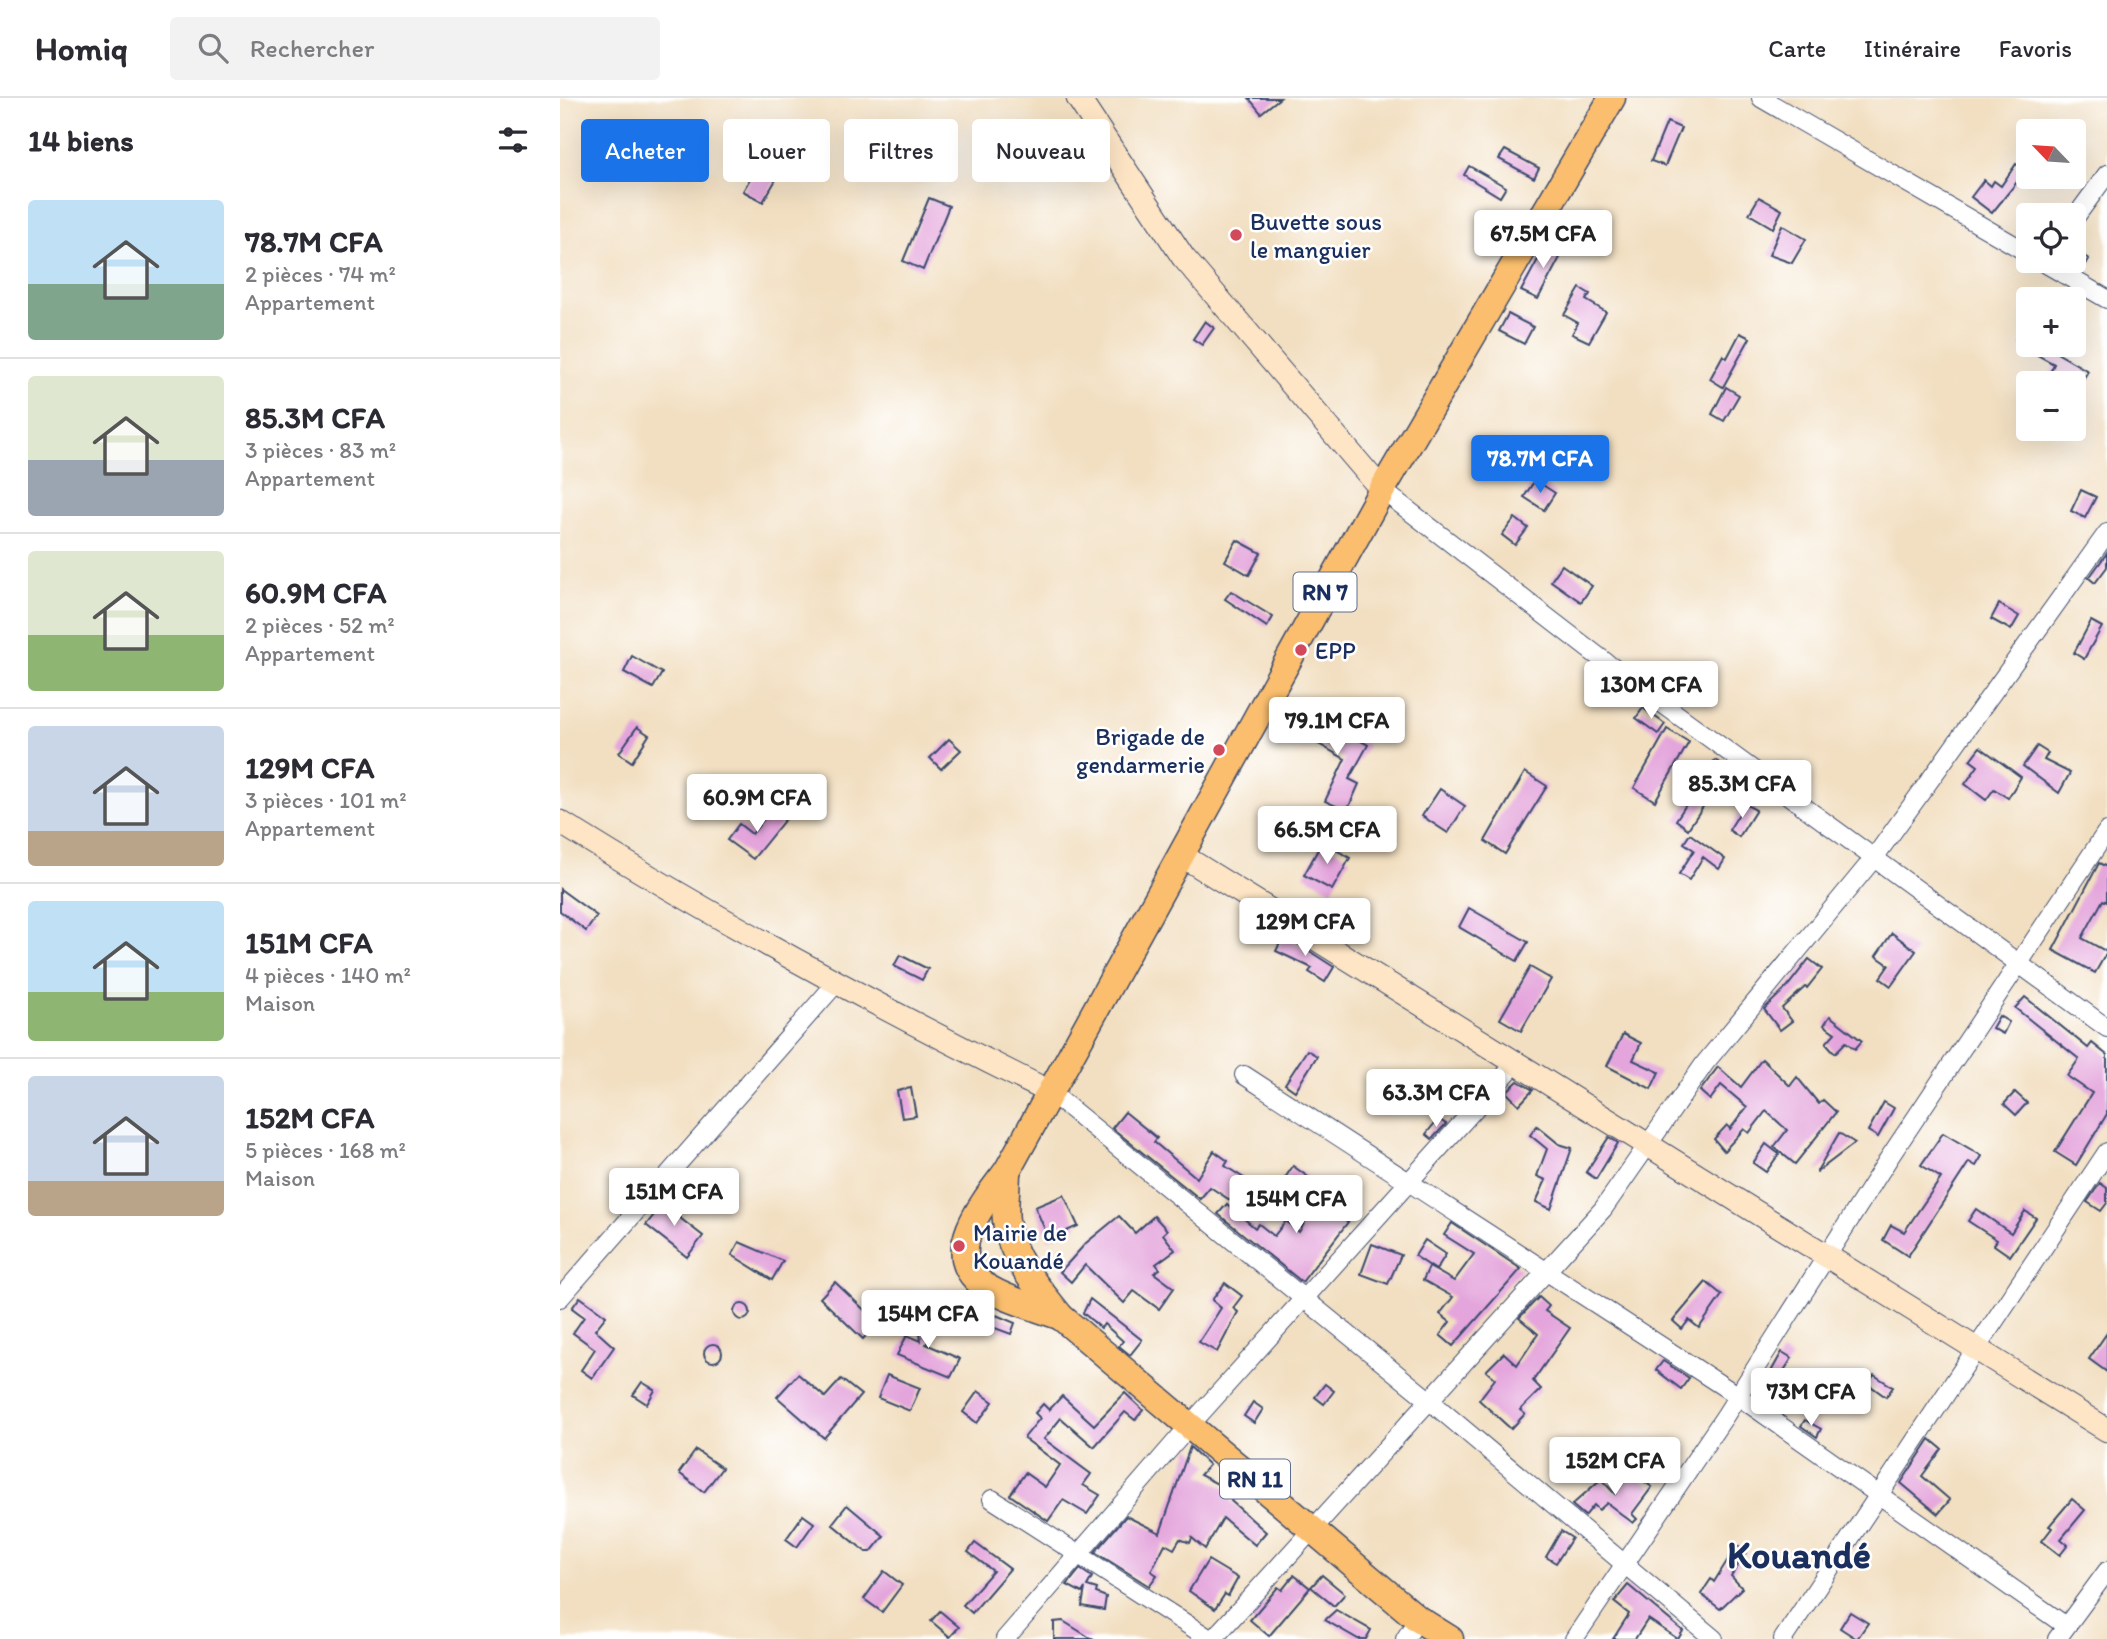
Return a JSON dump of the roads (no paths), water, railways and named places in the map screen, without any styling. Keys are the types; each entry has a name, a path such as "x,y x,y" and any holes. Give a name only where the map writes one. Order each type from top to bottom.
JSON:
{"main road":[{"name":"RN 7","path":"1050,1093 1382,490 1612,98"},
{"name":"RN 11","path":"1050,1093 1007,1171 979,1209 968,1234 965,1261 977,1280 1061,1317"},
{"name":"RN 11","path":"1007,1171 1006,1220 1013,1248 1030,1278 1061,1317 1311,1528 1412,1629 1450,1639"}],"street":[{"path":"1077,98 1183,257 1382,490 1608,664 2107,1028"},
{"path":"1761,98 2016,246"},
{"path":"2086,203 2107,174"},
{"path":"2063,273 2107,299"},
{"path":"992,1499 1077,1556 1211,1639 1603,1209 1705,1063 1874,858 2107,533"},
{"path":"560,822 625,863 838,981 1050,1093 1430,1401 1714,1639"},
{"path":"1574,1639 1738,1396 1826,1255 2107,831"},
{"path":"1181,855 2107,1430"},
{"path":"560,1298 838,981"},
{"path":"1006,1639 1191,1424 1306,1300 1516,1063"},
{"path":"1244,1075 1738,1396 1879,1495 2062,1633 2107,1571"},
{"path":"1783,1639 2107,1152"}],"place":[{"name":"Buvette sous le manguier","path":"1236,235"},
{"name":"EPP","path":"1301,650"},
{"name":"Brigade de gendarmerie","path":"1219,750"},
{"name":"Mairie de Kouandé","path":"959,1246"}],"district":[{"name":"Kouandé","path":"1799,1555"}]}
